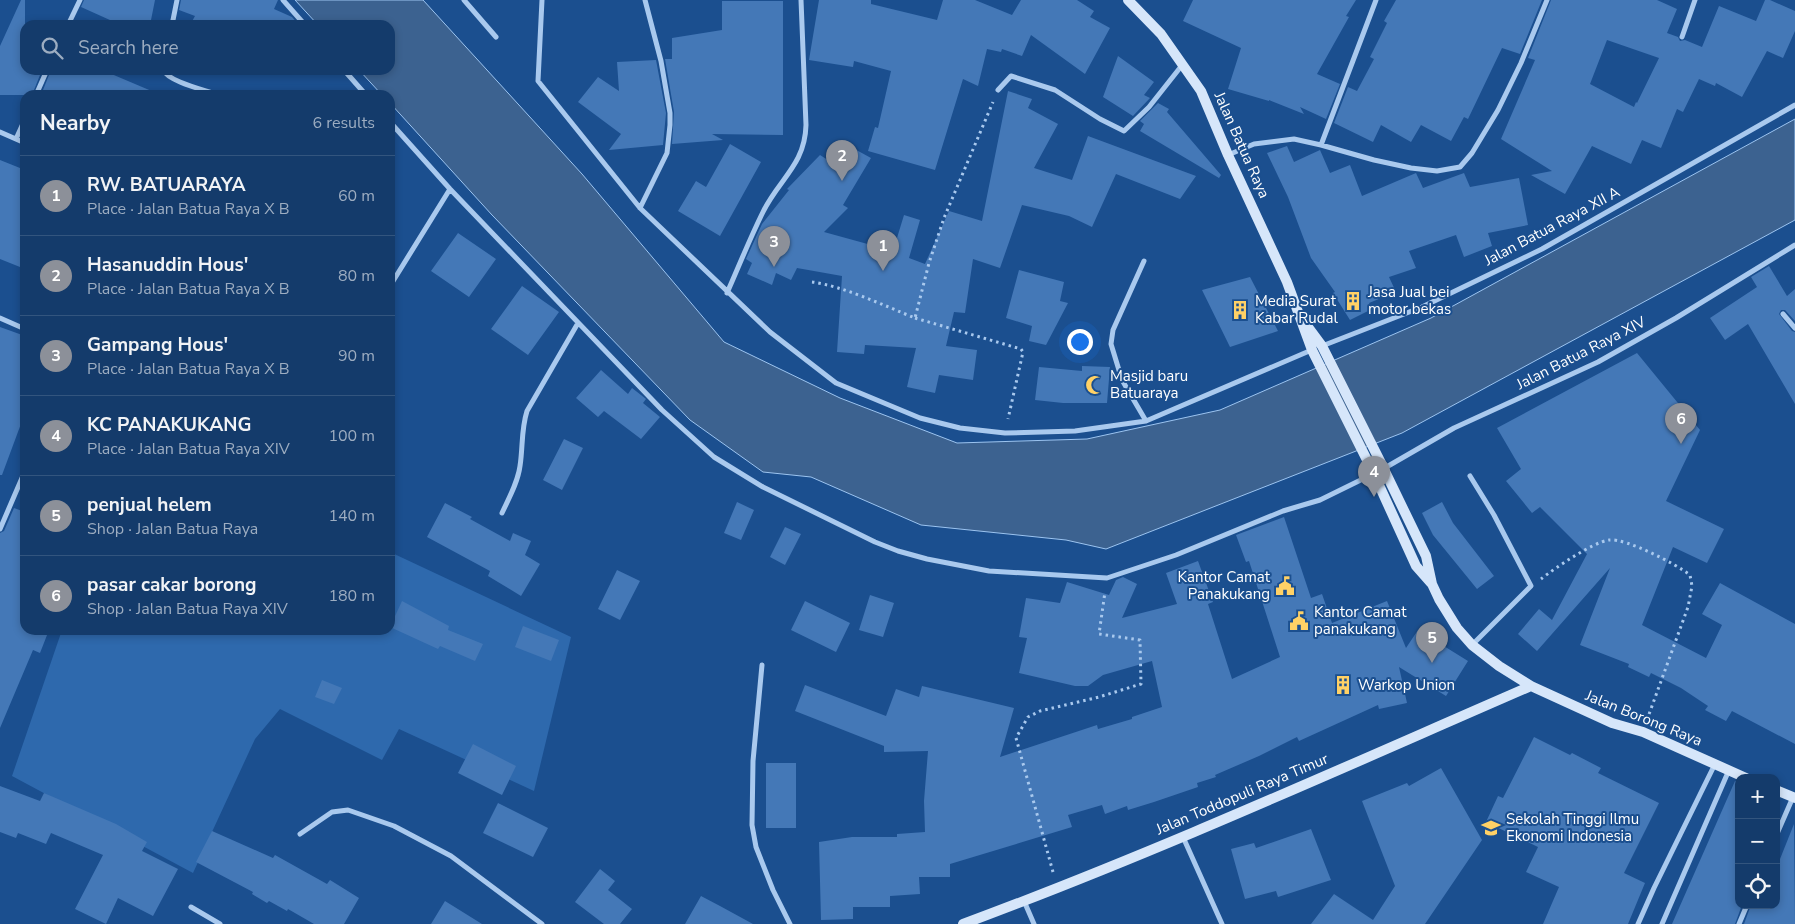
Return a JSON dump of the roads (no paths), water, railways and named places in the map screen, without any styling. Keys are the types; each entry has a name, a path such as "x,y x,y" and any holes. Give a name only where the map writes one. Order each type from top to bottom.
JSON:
{"main road":[{"name":"Jalan Batua Raya","path":"1128,0 1161,34 1201,91 1228,154 1288,282 1313,353 1374,474 1416,566 1432,584"},
{"name":"Jalan Batua Raya","path":"1302,319 1324,348 1382,464 1426,556 1432,584"},
{"path":"1432,584 1457,628 1472,645 1499,666 1530,686"},
{"name":"Jalan Borong Raya","path":"1530,686 1612,723 1643,732 1738,774"},
{"name":"Jalan Toddopuli Raya Timur","path":"963,924 1183,837 1530,686"},
{"path":"1780,792 1794,798"}],"street":[{"path":"70,20 80,0"},
{"path":"173,20 177,0"},
{"path":"282,0 300,20"},
{"path":"464,0 496,37"},
{"name":"Jalan Batua Raya XII A","path":"542,0 538,81 640,208 727,293 770,332 836,384 920,418 960,428 1005,433 1075,431 1146,421 1313,353 1422,307 1542,249 1795,105"},
{"path":"640,208 667,153 670,125 662,60 646,0"},
{"path":"727,293 763,210 797,161 803,149 806,125 801,0"},
{"path":"1321,144 1350,63 1376,0"},
{"path":"1228,154 1254,144 1294,139 1321,144 1374,160 1410,168 1438,171 1460,167 1472,153 1498,110 1547,0"},
{"path":"1682,37 1695,0"},
{"path":"998,90 1011,76 1055,90 1100,119 1124,131 1150,107 1183,63"},
{"path":"38,90 46,75"},
{"path":"166,75 204,90"},
{"path":"348,75 362,90"},
{"path":"395,128 450,189 578,322 526,412 523,425 520,468 517,480 502,513"},
{"path":"16,139 20,130"},
{"path":"0,132 20,141"},
{"path":"395,278 450,189"},
{"name":"Jalan Batua Raya XIV","path":"578,322 662,410 714,457 763,487 875,542 898,552 989,571 1107,578 1176,555 1283,511 1320,500 1374,474 1382,464 1454,428 1598,362 1676,318 1795,245"},
{"path":"1144,261 1112,330 1111,344 1122,380 1146,421"},
{"path":"1783,314 1795,328"},
{"path":"0,318 20,327"},
{"path":"1470,476 1494,515 1530,586 1472,645"},
{"path":"0,529 20,483"},
{"path":"762,665 753,760 752,824 756,847 773,890 790,924"},
{"path":"1638,924 1715,764"},
{"path":"1662,924 1729,770"},
{"path":"1780,828 1794,798"},
{"path":"300,834 332,812 348,810 394,826 451,856 542,924"},
{"path":"1183,837 1222,924"},
{"path":"1024,901 1034,924"},
{"path":"191,907 220,924"},
{"path":"1738,924 1745,909"}],"place":[{"name":"Hasanuddin Hous'","path":"842,181"},
{"name":"Gampang Hous'","path":"774,267"},
{"name":"RW. BATUARAYA","path":"883,271"},
{"name":"Jasa Jual bei motor bekas","path":"1353,301"},
{"name":"Media Surat Kabar Rudal","path":"1240,310"},
{"name":"Masjid baru Batuaraya","path":"1095,385"},
{"name":"pasar cakar borong","path":"1681,444"},
{"name":"KC PANAKUKANG","path":"1374,497"},
{"name":"Kantor Camat Panakukang","path":"1285,586"},
{"name":"Kantor Camat panakukang","path":"1299,621"},
{"name":"penjual helem","path":"1432,663"},
{"name":"Warkop Union","path":"1343,685"},
{"name":"Sekolah Tinggi Ilmu Ekonomi Indonesia","path":"1491,828"}]}
